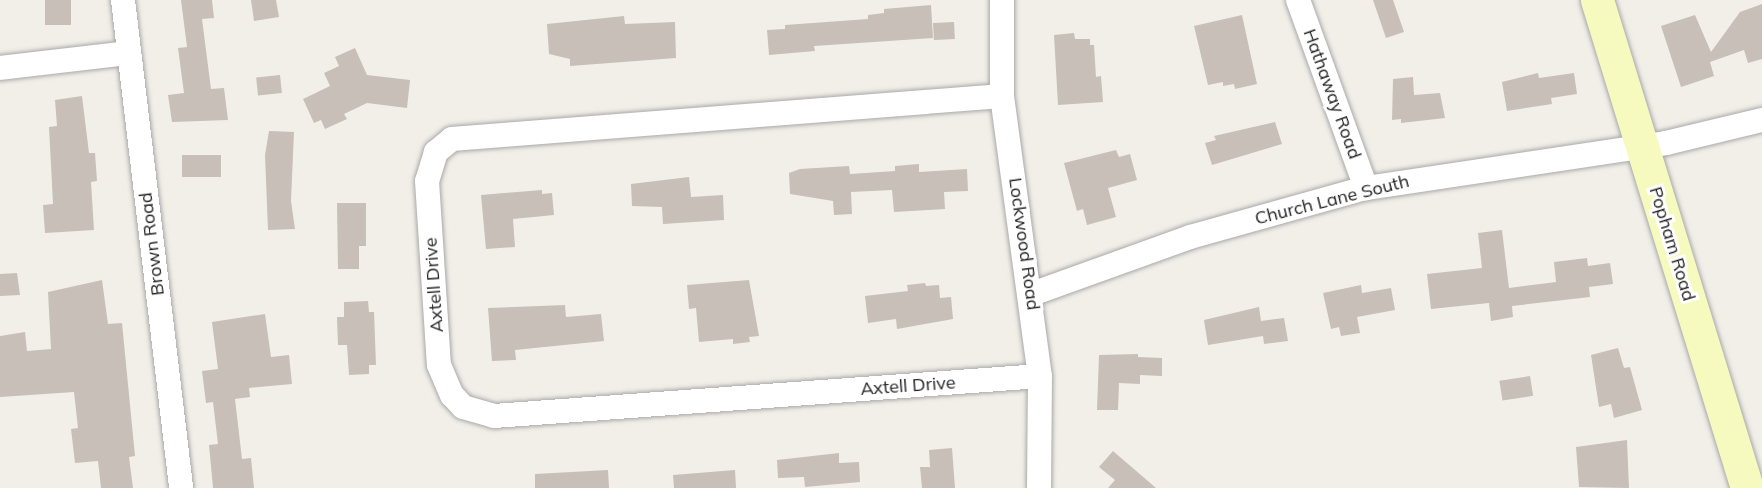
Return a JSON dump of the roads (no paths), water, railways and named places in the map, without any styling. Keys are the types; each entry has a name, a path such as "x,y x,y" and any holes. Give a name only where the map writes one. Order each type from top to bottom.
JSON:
{"main road":[{"name":"Popham Road","path":"1597,0 1747,488"}],"street":[{"name":"Brown Road","path":"123,0 181,488"},
{"name":"Lockwood Road","path":"1002,0 1002,96 1032,294 1040,376 1039,488"},
{"name":"Hathaway Road","path":"1298,0 1366,188"},
{"path":"0,68 128,53"},
{"name":"Axtell Drive","path":"1002,96 452,139 436,152 427,181 439,365 452,395 463,407 494,416 1040,376"},
{"name":"Church Lane South","path":"1032,294 1190,237 1366,188 1641,146 1762,120"}]}
